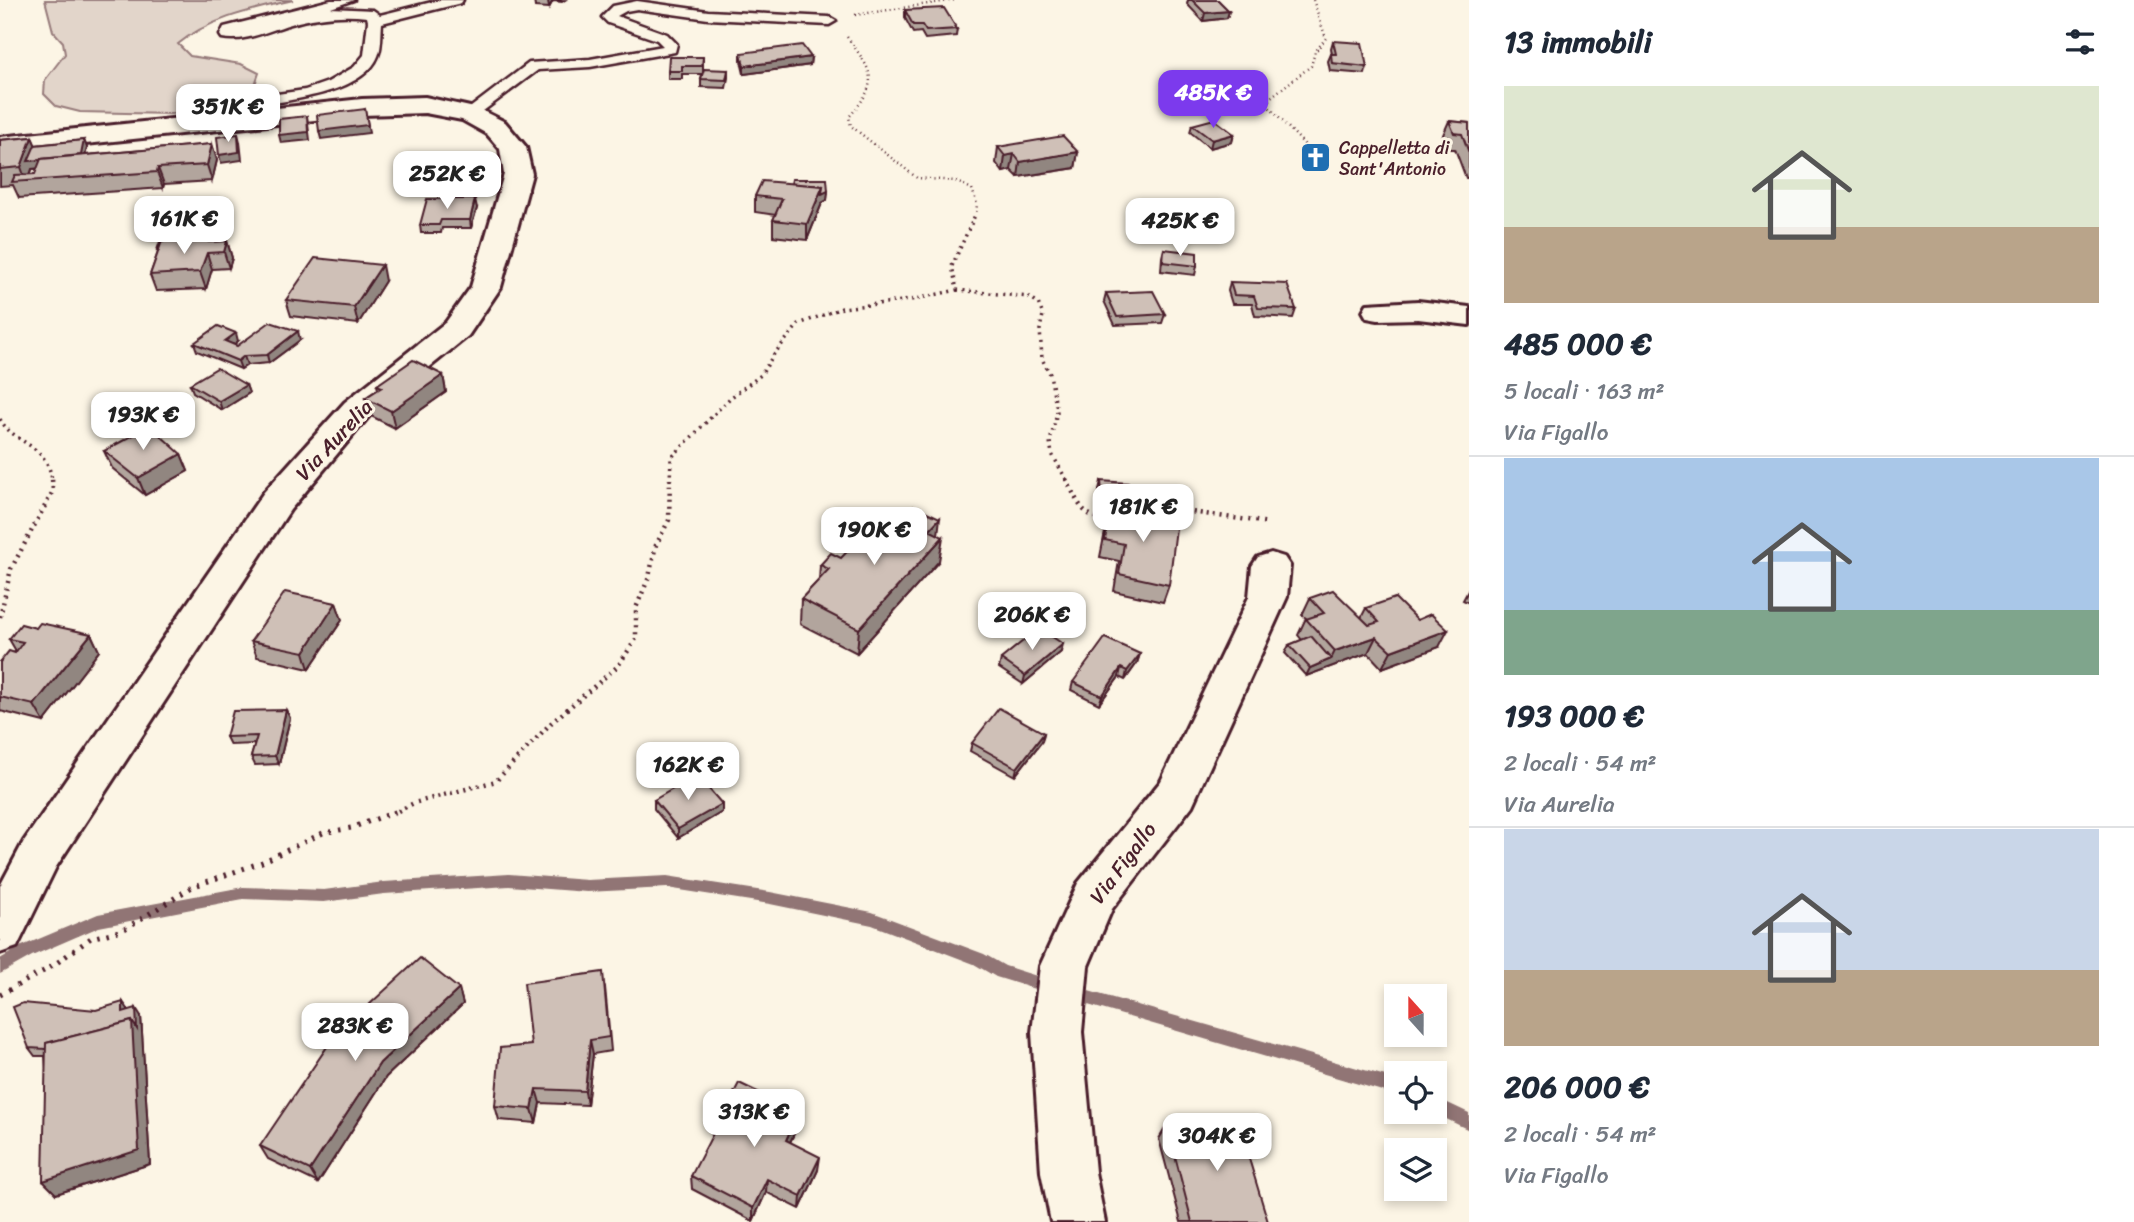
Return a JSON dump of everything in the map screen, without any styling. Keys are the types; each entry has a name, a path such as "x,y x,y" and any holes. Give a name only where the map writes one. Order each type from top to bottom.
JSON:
{"main road":[{"name":"Via Aurelia","path":"0,145 399,104 425,105 470,114 496,128 513,147 518,174 486,287 457,329 358,409 277,501 40,854 0,932"},
{"path":"1378,311 1418,310 1469,316"},
{"name":"Via Figallo","path":"1078,1222 1068,1172 1057,1032 1064,966 1094,897 1177,793 1268,597 1270,544"}],"lane":[{"path":"230,121 237,107 247,102 307,94 333,85 359,70 371,57 375,21 373,14 355,10 320,13 238,35 227,35 229,30 347,0"},
{"path":"375,21 456,0"},
{"path":"470,114 534,66 590,63 670,49 670,44 662,37 609,17 612,12 626,6 709,15 830,21"}],"path":[{"path":"830,21 912,5 955,0"},
{"path":"1313,0 1326,38 1315,52 1311,66 1271,97 1268,106 1319,160"},
{"path":"830,21 854,45 856,52 870,68 870,88 858,109 849,117 851,126 916,178 955,180 972,189 977,204 975,219 952,266 957,290"},
{"path":"0,995 51,967 91,938 123,930 192,887 262,862 323,833 375,821 414,803 496,781 551,723 618,666 636,639 636,607 649,577 656,545 669,520 671,458 730,398 761,375 774,354 799,324 842,309 911,300 957,290 1030,296 1038,303 1043,315 1042,359 1050,374 1057,412 1050,442 1052,454 1084,512 1094,519 1122,519"},
{"path":"0,419 7,432 32,444 51,470 53,491 11,569 0,617"},
{"path":"1139,517 1171,510 1188,510 1270,544"}],"shaded area":[{"path":"45,0 293,0 218,21 178,44 190,56 241,64 259,73 254,87 203,107 171,114 80,112 56,106 44,94 45,80 65,54 63,42 53,31"}],"building":[{"path":"1192,0 1218,0 1229,11 1205,13"},
{"path":"944,8 957,29 926,31 922,25 913,25 905,10"},
{"path":"1333,41 1362,43 1367,67 1332,63 1331,54 1336,54"},
{"path":"802,45 811,57 744,66 741,53"},
{"path":"669,57 703,57 702,66 682,66 682,71 668,71"},
{"path":"704,69 728,70 726,80 701,79"},
{"path":"365,109 368,125 319,131 317,115"},
{"path":"307,116 308,132 279,135 279,119"},
{"path":"1214,119 1234,134 1212,140 1192,125"},
{"path":"1449,121 1469,123 1469,153 1462,134 1454,133"},
{"path":"238,134 239,152 219,155 217,137"},
{"path":"1063,136 1078,152 1020,162 1014,154 1005,156 998,147"},
{"path":"32,137 21,167 0,169 0,140"},
{"path":"84,140 81,155 28,161 35,145"},
{"path":"212,144 207,165 158,168 157,172 12,182 15,175 35,174 41,159"},
{"path":"442,160 465,161 462,168 440,167"},
{"path":"440,171 451,171 447,180 436,179"},
{"path":"792,179 827,179 828,191 822,194 823,186 791,184"},
{"path":"762,181 823,186 807,224 773,220 782,199 755,196"},
{"path":"427,199 475,199 470,220 441,220 439,225 420,225"},
{"path":"186,235 184,241 162,241 157,250 162,236"},
{"path":"210,240 209,242 227,241 224,252 207,253 200,272 150,275 162,241"},
{"path":"1164,249 1197,253 1197,266 1163,262"},
{"path":"315,258 382,265 354,307 286,300"},
{"path":"1230,282 1287,284 1296,309 1258,308 1254,296 1234,295"},
{"path":"1153,291 1165,314 1117,317 1106,293"},
{"path":"270,322 298,331 267,355 244,356 238,361 194,343 218,326 236,333 225,341 237,346"},
{"path":"413,360 443,375 391,411 365,398 382,387 377,385"},
{"path":"217,368 246,385 219,401 190,384"},
{"path":"150,426 181,454 138,478 104,451"},
{"path":"1101,481 1128,483 1131,505 1103,503"},
{"path":"914,506 940,518 929,530 943,537 859,629 801,599 829,569 820,565 831,553 841,558 880,517 897,525"},
{"path":"1110,507 1177,520 1169,585 1119,574 1124,544 1105,540"},
{"path":"1333,590 1369,625 1379,622 1366,608 1395,598 1417,620 1431,614 1448,630 1391,651 1376,637 1335,651 1306,619 1324,613 1310,598"},
{"path":"285,592 336,603 304,652 251,641"},
{"path":"40,623 91,634 34,705 0,697 0,662 9,651 15,653 23,642 9,639 21,624 36,628"},
{"path":"1039,628 1063,644 1025,676 1001,659"},
{"path":"1311,636 1331,659 1310,668 1289,645"},
{"path":"1105,638 1140,654 1127,671 1121,668 1102,696 1073,682"},
{"path":"999,708 1044,733 1017,768 972,743"},
{"path":"286,710 275,756 251,757 257,736 226,737 233,711"},
{"path":"697,775 722,804 678,829 654,800"},
{"path":"420,958 459,989 380,1063 310,1170 260,1146 333,1038"},
{"path":"603,972 609,1037 590,1040 585,1091 536,1089 532,1109 495,1106 500,1048 531,1045 524,983"},
{"path":"123,1002 123,1012 136,1008 137,1029 132,1021 46,1043 46,1049 29,1048 13,1007 23,1003 96,1010"},
{"path":"132,1021 139,1150 43,1181 46,1043"},
{"path":"739,1083 799,1112 786,1140 820,1157 801,1196 767,1179 753,1208 691,1176"},
{"path":"1238,1122 1268,1222 1192,1222 1167,1125"}],"waterway":[{"path":"0,967 27,951 98,921 243,893 324,896 384,888 509,880 587,886 667,882 770,898 872,919 979,959 1001,972 1054,988"},
{"path":"1071,993 1384,1084"},
{"path":"1447,1111 1469,1122"}],"place":[{"name":"Cappelletta di Sant'Antonio","path":"1316,158"}]}
